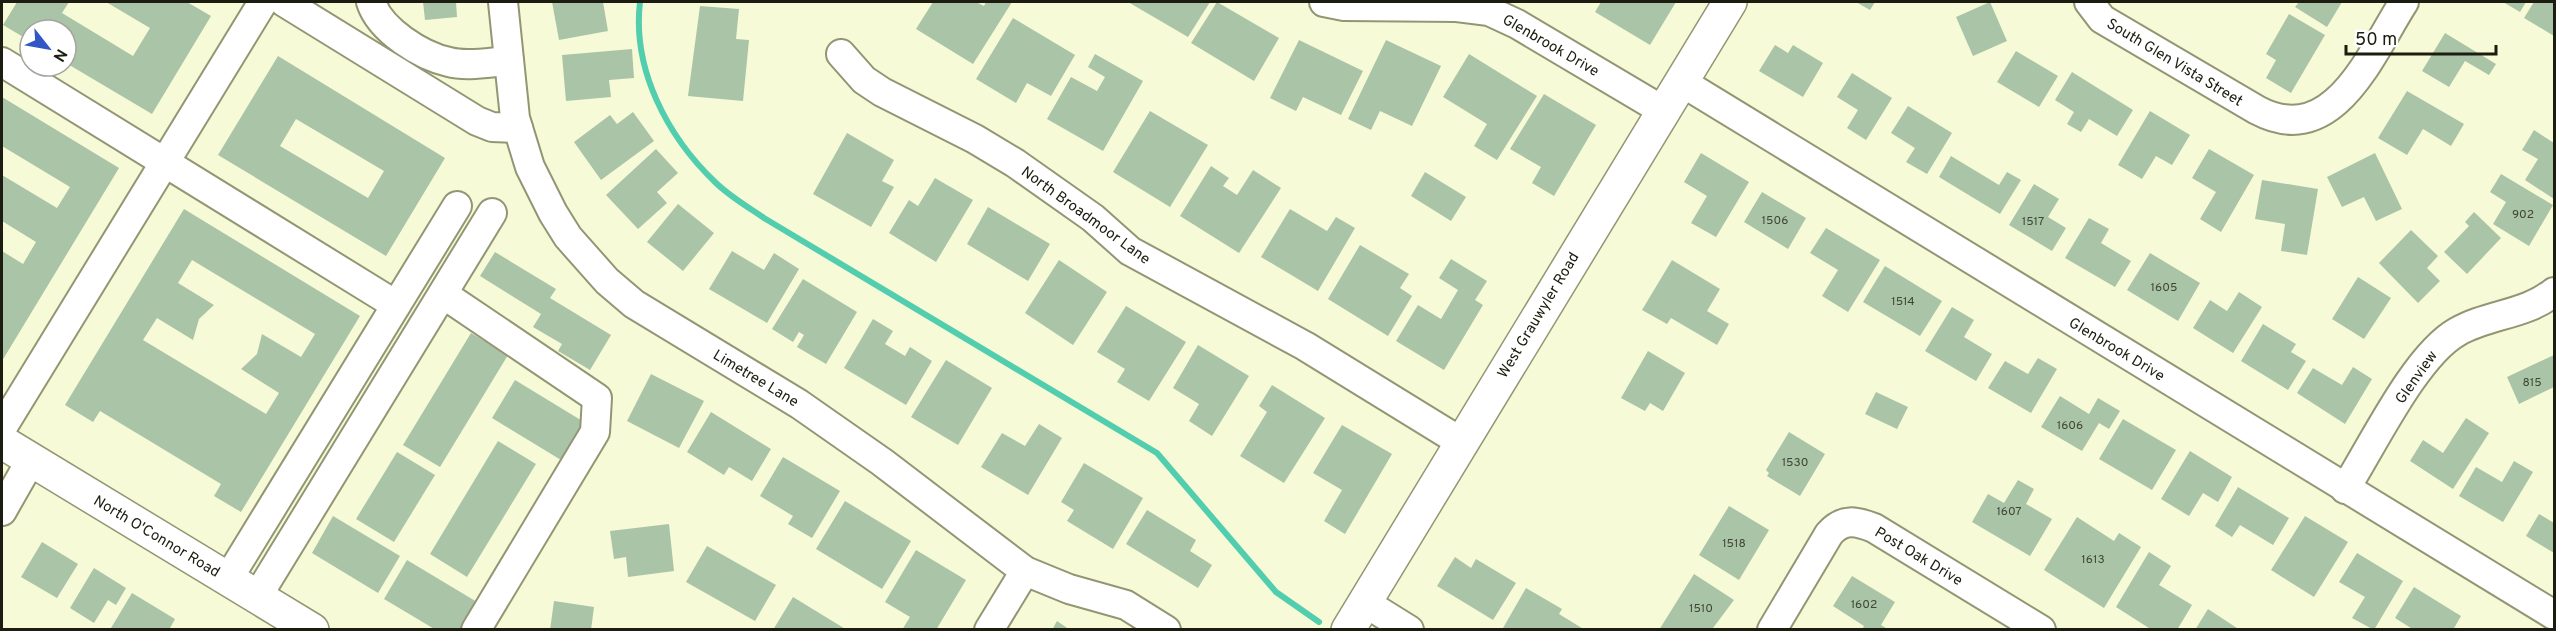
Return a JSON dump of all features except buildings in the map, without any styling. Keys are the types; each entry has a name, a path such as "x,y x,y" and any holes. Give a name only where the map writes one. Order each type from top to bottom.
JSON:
{"main road":[{"name":"West Grauwyler Road","path":"1347,630 1662,110 1730,2"},
{"name":"North O'Connor Road","path":"2,442 312,630"}],"street":[{"path":"284,2 477,121 492,127 518,128"},
{"path":"371,2 383,23 426,54 451,63 509,61"},
{"name":"Limetree Lane","path":"503,2 518,128 530,167 553,213 587,261 616,289 633,304 799,404 1025,571 1069,589 1126,604 1166,630"},
{"name":"Glenbrook Drive","path":"1324,2 1344,6 1457,7 1489,11 1517,24 1662,110"},
{"name":"South Glen Vista Street","path":"2089,2 2102,19 2267,115 2306,119 2333,107 2347,92 2404,2"},
{"path":"2,428 165,162 254,5"},
{"name":"North Broadmoor Lane","path":"841,54 864,80 882,92 975,139 1015,163 1093,218 1130,251 1305,346 1461,442"},
{"path":"2,62 396,305"},
{"name":"Glenbrook Drive","path":"1680,81 2554,615"},
{"path":"228,579 457,206"},
{"path":"258,597 492,213"},
{"name":"Glenview","path":"2345,489 2430,352 2472,324 2526,309 2542,302 2554,292"},
{"path":"442,294 597,398 595,432 476,630"},
{"path":"2,511 31,460"},
{"name":"Post Oak Drive","path":"1772,630 1829,534 1835,527 1851,521 1874,528 2041,630"},
{"path":"989,630 1025,571"},
{"path":"1364,602 1408,630"}],"waterway":[{"path":"640,2 639,27 642,52 656,100 682,144 720,187 764,218 1157,453 1276,592 1319,622"}]}
